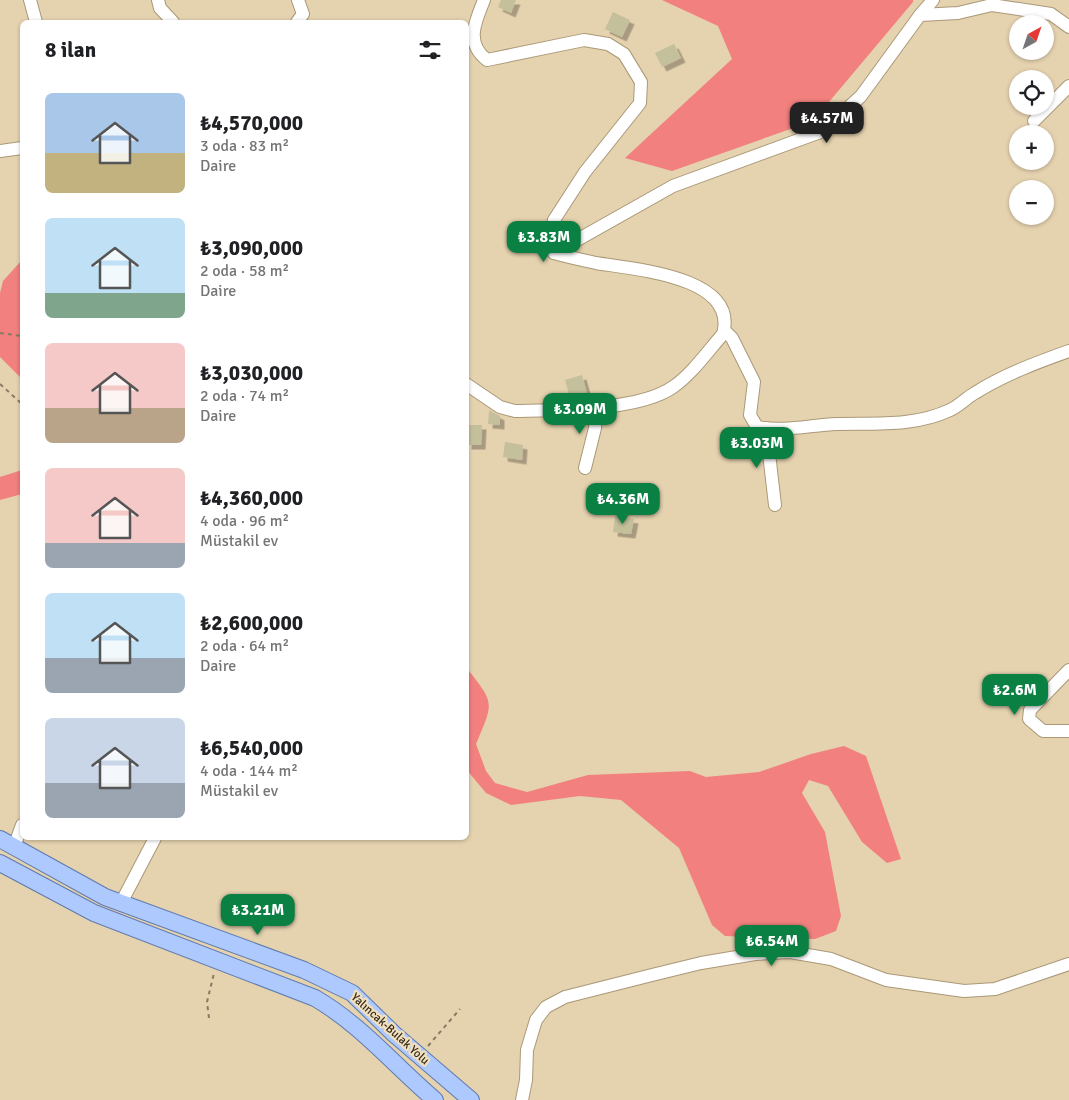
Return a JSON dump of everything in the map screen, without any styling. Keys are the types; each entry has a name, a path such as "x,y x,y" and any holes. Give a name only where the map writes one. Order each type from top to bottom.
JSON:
{"main road":[{"name":"Yalıncak-Bulak Yolu","path":"7,843 105,897 304,970 352,994 471,1100"},
{"name":"Yalıncak-Bulak Yolu","path":"0,863 94,913 315,998 333,1008 435,1100"}],"street":[{"path":"30,0 35,20"},
{"path":"158,0 160,8 171,20"},
{"path":"298,0 302,14 298,20"},
{"path":"484,0 476,20 474,40 477,52 487,60 584,40 608,44 624,54 641,82 640,103 585,172 554,220 549,240 554,253"},
{"path":"554,253 672,186 823,131 861,96 932,0"},
{"path":"920,15 958,13 992,5 1051,14 1069,26"},
{"path":"1034,121 1069,86"},
{"path":"0,150 20,148"},
{"path":"469,386 500,407 515,411 641,402 664,394 676,386 724,330 725,315 716,302 698,286 664,274 582,261 554,253"},
{"path":"724,330 732,338 754,382 750,415 757,427 773,430 837,424 893,424 923,420 951,410 995,381 1069,351"},
{"path":"585,468 596,428 597,406"},
{"path":"766,428 775,505"},
{"path":"1069,670 1030,710 1029,719 1043,731 1069,731"},
{"path":"7,843 20,828"},
{"path":"121,903 154,840"},
{"path":"522,1100 526,1080 527,1050 536,1020 546,1008 565,997 652,975 746,956 790,952 832,959 886,980 964,991 995,989 1069,964"}],"path":[{"path":"0,334 20,336"},
{"path":"0,384 20,402"},
{"path":"209,1018 207,1002 216,961"},
{"path":"420,1056 460,1009"}],"shaded area":[{"path":"662,0 913,0 913,2 813,121 672,171 625,158 732,59 718,26"},
{"path":"20,262 20,377 0,357 0,293 3,281"},
{"path":"20,471 20,495 0,500 0,477"},
{"path":"469,671 487,696 489,703 486,719 476,744 486,771 495,783 527,792 588,775 690,771 706,777 759,772 811,754 844,746 866,756 901,859 887,863 862,842 828,786 809,780 802,793 825,832 841,916 836,931 815,939 725,936 712,925 679,848 621,800 580,796 511,805 486,793 469,773"}],"building":[{"path":"501,0 516,0 511,13 498,7"},
{"path":"613,12 630,20 622,37 605,29"},
{"path":"674,44 681,58 662,67 655,53"},
{"path":"582,375 588,397 571,401 565,380"},
{"path":"489,410 500,416 500,425 488,424"},
{"path":"469,425 482,425 481,445 469,445"},
{"path":"505,442 523,445 522,460 503,457"},
{"path":"615,516 634,519 631,534 613,532"}]}
